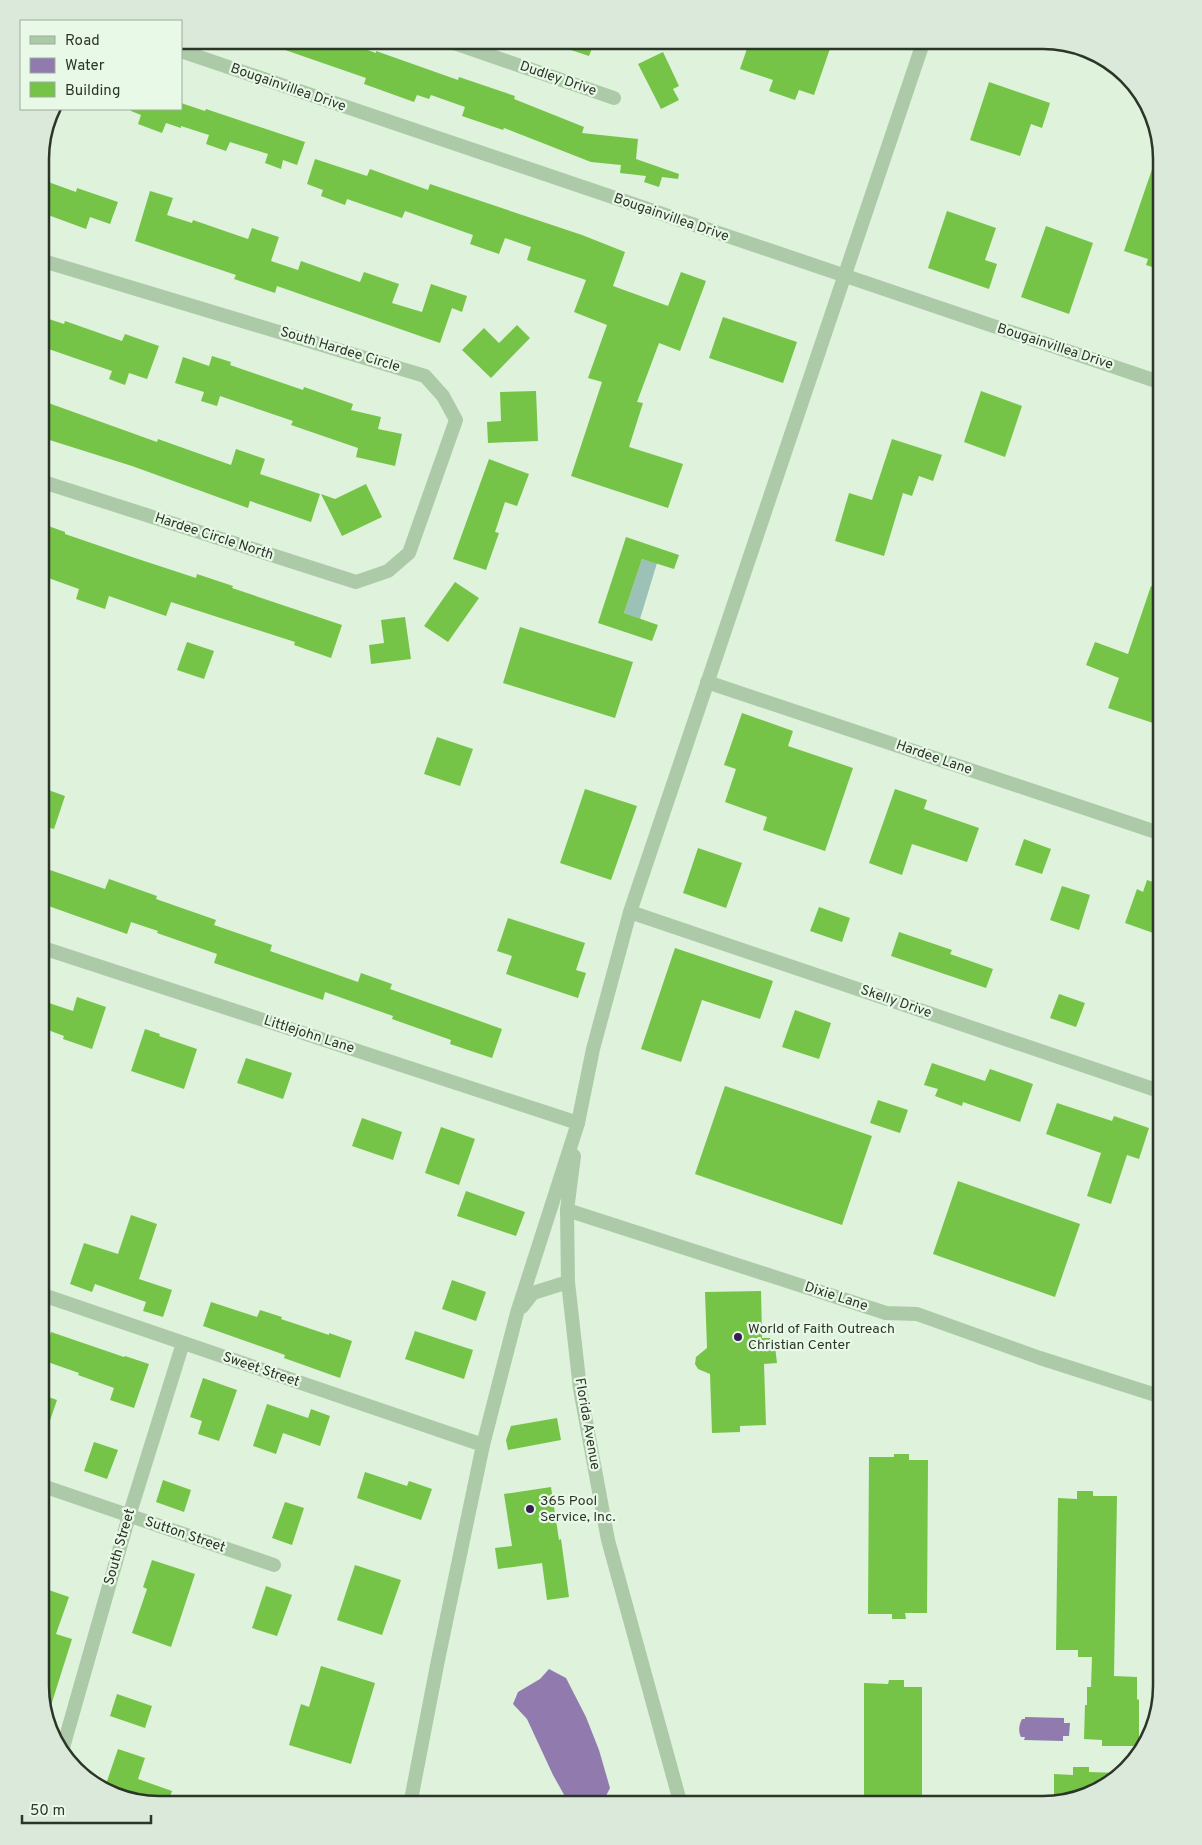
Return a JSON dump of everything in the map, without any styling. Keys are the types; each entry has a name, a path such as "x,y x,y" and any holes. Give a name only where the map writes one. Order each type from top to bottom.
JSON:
{"street":[{"name":"Dudley Drive","path":"472,49 614,98"},
{"path":"412,1796 483,1445 517,1313 578,1123 593,1048 630,912 921,49"},
{"name":"Bougainvillea Drive","path":"182,51 1153,380"},
{"name":"South Hardee Circle","path":"49,263 426,376 443,396 456,420 409,553 388,571"},
{"name":"Hardee Circle North","path":"49,484 356,582 388,571"},
{"name":"Hardee Lane","path":"707,682 1153,831"},
{"name":"Skelly Drive","path":"630,912 1153,1089"},
{"name":"Littlejohn Lane","path":"49,950 578,1123"},
{"name":"Florida Avenue","path":"578,1123 567,1210 568,1282 580,1389 608,1540 679,1796"},
{"name":"Dixie Lane","path":"567,1210 886,1313 917,1314 1040,1358 1153,1394"},
{"path":"517,1313 533,1293 568,1282"},
{"name":"Sweet Street","path":"49,1297 483,1445"},
{"name":"South Street","path":"65,1742 129,1516 183,1343"},
{"name":"Sutton Street","path":"49,1488 274,1565"}],"shaded area":[{"path":"642,559 657,563 640,619 624,613"}],"water":[{"path":"549,1669 566,1678 586,1717 599,1750 610,1788 606,1796 565,1796 527,1719 513,1704 518,1692 540,1679"},
{"path":"1025,1717 1064,1718 1064,1723 1070,1723 1069,1736 1063,1736 1063,1741 1024,1740 1025,1737 1021,1737 1019,1728 1022,1719 1025,1719"}],"building":[{"path":"282,49 365,49 376,53 376,51 458,80 459,77 515,96 514,99 584,127 582,133 638,139 636,159 679,174 678,179 662,177 659,187 644,182 646,176 620,173 621,165 591,162 504,128 503,130 462,116 465,107 431,95 429,99 417,95 414,102 364,84 366,78"},
{"path":"568,49 592,49 589,56"},
{"path":"747,49 830,49 814,95 799,90 795,100 769,91 773,80 740,69"},
{"path":"663,52 679,86 673,89 679,100 661,109 638,64"},
{"path":"989,82 1050,103 1042,128 1031,124 1020,156 970,140"},
{"path":"182,103 205,111 206,109 305,142 297,165 283,160 281,169 265,163 268,154 230,142 226,151 206,144 209,135 181,126 181,128 166,123 162,133 138,124 141,115 131,111 182,110"},
{"path":"315,159 367,176 370,169 428,190 430,184 582,235 625,252 613,286 668,306 681,272 706,281 680,351 659,343 637,402 643,403 629,447 683,464 668,508 571,476 602,382 588,378 607,325 574,312 586,280 527,260 531,247 505,238 499,254 470,244 473,235 405,211 402,218 347,199 345,205 321,196 323,190 307,184"},
{"path":"1153,166 1153,267 1146,265 1148,259 1124,251"},
{"path":"49,182 76,192 77,188 118,202 110,224 90,217 86,229 49,215"},
{"path":"150,191 173,198 167,215 192,223 193,220 248,239 252,228 279,237 271,261 298,270 301,261 360,282 364,272 399,284 392,303 422,312 431,284 467,296 462,312 452,308 440,343 277,286 275,293 234,279 236,275 135,241"},
{"path":"947,211 996,228 985,260 997,264 989,289 928,268"},
{"path":"1046,226 1093,243 1069,314 1021,297"},
{"path":"723,317 797,342 783,383 709,358"},
{"path":"49,319 64,324 65,321 122,341 125,334 159,346 147,379 129,373 125,385 109,379 112,371 49,349"},
{"path":"517,325 530,338 491,378 462,350 484,328 499,343"},
{"path":"212,356 231,362 230,365 303,390 304,387 353,404 351,410 381,417 378,429 402,434 395,466 356,457 358,448 291,425 293,421 220,396 217,406 201,401 204,392 175,383 183,357 209,366"},
{"path":"536,391 538,441 488,443 487,422 501,421 500,392"},
{"path":"981,391 1022,406 1005,457 964,442"},
{"path":"49,403 157,442 158,439 231,465 236,449 265,459 260,474 320,494 311,522 250,501 248,508 132,466 49,440"},
{"path":"892,439 942,455 933,481 919,476 912,496 903,493 884,556 835,541 849,493 872,500"},
{"path":"489,459 529,474 517,506 505,502 495,532 499,533 486,570 453,559"},
{"path":"366,484 382,517 342,536 321,494 335,499"},
{"path":"49,526 65,532 65,534 135,558 196,578 197,574 233,586 232,588 342,625 331,658 294,645 295,642 171,602 166,616 109,596 105,609 76,599 79,589 49,578"},
{"path":"626,537 679,555 674,569 642,559 624,613 658,625 652,641 598,623"},
{"path":"455,582 479,598 448,642 424,626"},
{"path":"1151,586 1153,587 1153,723 1108,708 1119,678 1086,665 1095,642 1128,654"},
{"path":"405,617 411,659 371,664 369,645 384,643 381,620"},
{"path":"520,627 633,662 615,718 503,683"},
{"path":"187,642 214,651 204,679 177,670"},
{"path":"742,713 793,731 788,746 853,768 825,851 763,830 767,817 725,802 736,769 724,765"},
{"path":"437,737 473,749 460,786 424,774"},
{"path":"585,789 637,806 611,880 560,863"},
{"path":"895,789 927,800 924,809 979,828 967,862 912,844 902,875 869,863"},
{"path":"49,790 65,796 54,829 49,828"},
{"path":"1024,839 1051,849 1042,874 1015,865"},
{"path":"698,848 742,863 726,908 683,893"},
{"path":"50,870 105,889 109,879 157,896 156,899 216,920 214,925 272,945 270,951 358,982 361,973 392,984 390,989 502,1029 492,1058 450,1044 451,1040 392,1019 393,1016 325,992 323,1000 214,963 217,954 157,933 158,931 131,922 127,934 49,906"},
{"path":"1147,880 1153,882 1153,933 1125,923 1137,889 1143,892"},
{"path":"1062,886 1090,895 1079,930 1050,920"},
{"path":"819,907 850,918 842,942 810,931"},
{"path":"508,918 585,943 576,970 586,973 578,998 506,974 512,956 497,951"},
{"path":"899,932 952,950 950,954 993,969 986,988 891,956"},
{"path":"675,948 773,981 760,1019 702,1000 681,1062 641,1049"},
{"path":"1059,994 1085,1003 1076,1027 1050,1018"},
{"path":"77,997 106,1007 92,1049 63,1039 64,1036 49,1030 49,1003 73,1011"},
{"path":"795,1010 831,1023 819,1059 782,1047"},
{"path":"145,1029 160,1034 159,1036 197,1049 184,1089 131,1071"},
{"path":"246,1058 292,1073 283,1099 237,1083"},
{"path":"932,1063 985,1081 990,1069 1033,1084 1020,1122 963,1102 962,1106 935,1096 938,1089 924,1085"},
{"path":"725,1086 872,1136 842,1225 695,1174"},
{"path":"878,1100 908,1110 900,1133 870,1123"},
{"path":"1057,1103 1112,1121 1114,1116 1149,1128 1139,1159 1127,1155 1111,1204 1087,1196 1101,1153 1046,1134"},
{"path":"362,1118 402,1132 393,1160 352,1146"},
{"path":"441,1127 475,1139 459,1185 425,1173"},
{"path":"958,1181 1080,1224 1055,1297 933,1254"},
{"path":"466,1191 525,1212 516,1236 457,1216"},
{"path":"131,1215 157,1224 139,1279 172,1290 163,1317 143,1311 146,1302 95,1284 92,1292 70,1284 84,1243 118,1254"},
{"path":"452,1280 486,1292 476,1321 442,1309"},
{"path":"761,1291 762,1338 774,1338 777,1363 764,1364 766,1425 740,1426 740,1432 712,1433 710,1374 698,1369 695,1364 696,1357 707,1348 705,1292"},
{"path":"211,1302 257,1317 260,1310 282,1317 281,1319 352,1341 340,1378 284,1358 285,1355 203,1326"},
{"path":"415,1331 473,1350 464,1379 405,1359"},
{"path":"51,1332 149,1364 134,1408 110,1400 114,1388 49,1362 49,1338"},
{"path":"203,1378 237,1390 219,1441 198,1434 202,1421 190,1417"},
{"path":"49,1397 57,1400 49,1423"},
{"path":"267,1404 308,1418 311,1409 330,1416 320,1446 283,1433 276,1454 253,1446"},
{"path":"557,1418 561,1440 508,1450 506,1440 511,1426"},
{"path":"94,1442 118,1450 107,1479 84,1471"},
{"path":"894,1454 909,1454 909,1460 928,1460 927,1613 905,1613 906,1619 892,1619 892,1614 868,1614 869,1457 894,1457"},
{"path":"365,1472 407,1486 409,1481 432,1489 421,1520 357,1498"},
{"path":"163,1480 191,1490 184,1512 156,1502"},
{"path":"551,1487 569,1597 547,1600 542,1563 498,1569 495,1548 512,1546 504,1494"},
{"path":"1077,1491 1093,1491 1093,1496 1117,1496 1114,1676 1137,1677 1139,1739 1135,1746 1102,1746 1102,1740 1084,1739 1085,1705 1087,1705 1087,1687 1091,1687 1092,1657 1078,1657 1078,1650 1056,1650 1058,1498 1077,1499"},
{"path":"285,1502 304,1508 292,1545 272,1538"},
{"path":"152,1560 195,1574 171,1647 132,1633 147,1589 143,1587"},
{"path":"355,1565 401,1580 382,1635 337,1620"},
{"path":"266,1586 292,1595 277,1636 252,1628"},
{"path":"49,1590 69,1597 56,1634 72,1639 51,1705 49,1686"},
{"path":"321,1666 375,1683 351,1764 289,1745 301,1704 309,1707"},
{"path":"889,1680 904,1680 904,1687 922,1687 922,1796 864,1796 864,1683 888,1684"},
{"path":"117,1694 152,1706 145,1728 110,1716"},
{"path":"118,1749 145,1758 138,1779 172,1791 170,1796 152,1796 117,1788 107,1782"},
{"path":"1073,1767 1089,1767 1089,1772 1110,1773 1085,1788 1054,1795 1054,1774 1073,1775"}],"place":[{"name":"World of Faith Outreach Christian Center","path":"738,1337"},
{"name":"365 Pool Service, Inc.","path":"530,1509"}]}
